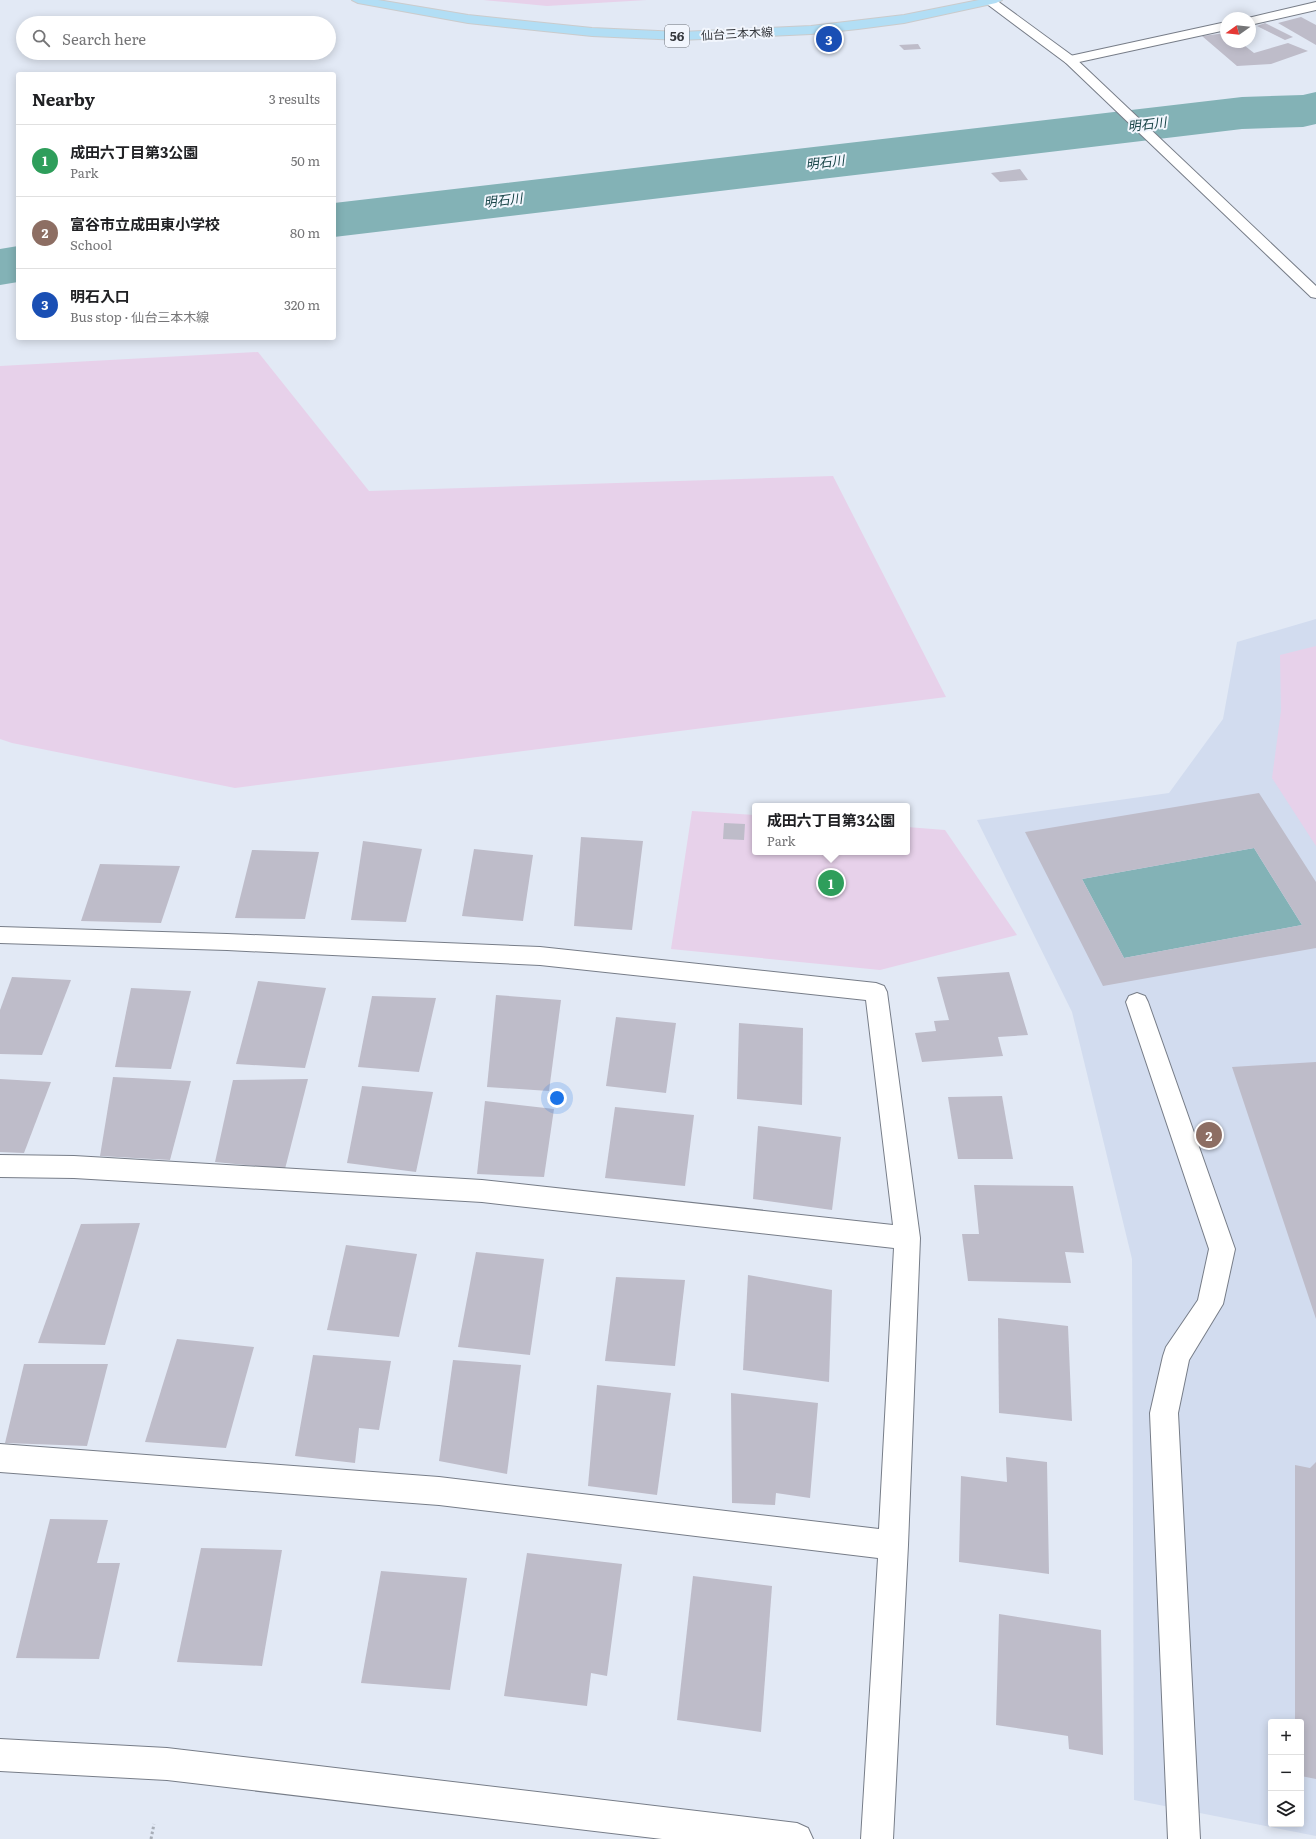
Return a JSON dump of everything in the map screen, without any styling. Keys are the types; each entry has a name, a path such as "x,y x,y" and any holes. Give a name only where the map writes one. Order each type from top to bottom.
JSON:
{"main road":[{"name":"仙台三本木線","path":"358,0 468,19 592,32 680,36 788,31 858,25 904,19 993,1"}],"street":[{"path":"993,1 1070,60 1316,294"},
{"path":"1256,20 1316,6"},
{"path":"1070,60 1220,27"},
{"path":"0,936 227,942 540,956 876,992 907,1238 893,1545 877,1839"},
{"path":"1137,1002 1222,1249 1210,1304 1176,1356 1164,1413 1184,1839"},
{"path":"0,1166 74,1167 482,1191 907,1238"},
{"path":"0,1458 439,1491 893,1545"},
{"path":"0,1755 167,1764 797,1839"}],"path":[{"path":"150,1839 154,1824"}],"shaded area":[{"path":"483,0 647,0 547,6"},
{"path":"258,352 369,491 833,476 946,697 235,788 12,743 0,739 0,366"},
{"path":"1316,619 1316,1836 1270,1827 1304,1827 1304,1719 1268,1719 1268,1827 1134,1800 1132,1259 1072,1012 977,820 1169,793 1223,719 1237,642"},
{"path":"1316,646 1316,846 1272,778 1281,711 1280,655"},
{"path":"692,811 752,815 752,855 910,855 910,827 945,830 1017,935 880,970 671,949"},
{"path":"1254,848 1302,925 1124,958 1082,879"}],"building":[{"path":"1301,17 1316,25 1316,45 1278,23"},
{"path":"1265,23 1293,37 1285,40 1257,26"},
{"path":"1220,34 1220,48 1248,48 1254,53 1288,43 1308,51 1271,64 1237,66 1202,36"},
{"path":"918,44 921,49 904,50 899,45"},
{"path":"1020,169 1028,180 1000,182 991,173"},
{"path":"1259,793 1316,882 1316,948 1103,986 1025,832","holes":["1254,848 1302,925 1124,958 1082,879"]},
{"path":"724,823 745,824 744,840 723,839"},
{"path":"581,837 643,841 632,930 574,926"},
{"path":"363,841 422,849 406,922 351,920"},
{"path":"474,849 533,855 523,921 462,916"},
{"path":"252,850 319,852 305,919 235,918"},
{"path":"100,864 180,866 161,923 81,921"},
{"path":"1009,972 1028,1035 998,1037 1003,1056 922,1062 915,1033 936,1031 934,1021 949,1020 937,977"},
{"path":"12,977 71,980 42,1055 0,1054 0,1010"},
{"path":"258,981 326,988 305,1068 236,1064"},
{"path":"131,988 191,991 171,1069 115,1067"},
{"path":"496,995 561,1000 549,1091 487,1087"},
{"path":"372,996 436,998 419,1072 358,1067"},
{"path":"616,1017 676,1023 666,1093 606,1086"},
{"path":"739,1023 803,1028 802,1105 737,1099"},
{"path":"1316,1062 1316,1319 1232,1067"},
{"path":"113,1077 191,1081 170,1160 100,1156"},
{"path":"0,1079 51,1082 24,1153 0,1152"},
{"path":"308,1079 285,1169 215,1162 233,1080"},
{"path":"362,1086 433,1092 416,1172 347,1163"},
{"path":"1002,1096 1013,1159 958,1159 948,1097"},
{"path":"485,1101 554,1109 544,1177 477,1174"},
{"path":"615,1107 694,1115 685,1186 605,1178"},
{"path":"758,1126 841,1137 832,1210 753,1199"},
{"path":"974,1185 1073,1186 1084,1253 1065,1252 1071,1283 968,1281 962,1234 979,1234"},
{"path":"140,1223 105,1345 38,1343 81,1224"},
{"path":"346,1245 417,1254 399,1337 327,1330"},
{"path":"476,1252 544,1259 530,1355 458,1347"},
{"path":"748,1275 832,1290 829,1382 743,1370"},
{"path":"616,1277 685,1280 675,1366 605,1361"},
{"path":"998,1318 1068,1326 1072,1421 999,1413"},
{"path":"177,1339 254,1347 226,1448 145,1442"},
{"path":"313,1355 391,1361 379,1430 359,1428 355,1463 295,1456"},
{"path":"453,1360 521,1365 507,1474 439,1461"},
{"path":"24,1364 108,1364 87,1446 5,1443"},
{"path":"597,1385 671,1393 657,1495 588,1486"},
{"path":"731,1393 818,1403 810,1498 776,1493 775,1505 732,1503"},
{"path":"1006,1457 1047,1462 1049,1574 959,1562 961,1476 1007,1482"},
{"path":"1316,1462 1316,1779 1304,1777 1304,1719 1295,1719 1295,1465 1310,1468"},
{"path":"50,1519 108,1520 97,1563 120,1563 99,1659 16,1658"},
{"path":"201,1548 282,1550 262,1666 177,1662"},
{"path":"527,1553 622,1564 607,1676 591,1673 587,1706 504,1696"},
{"path":"381,1571 467,1578 450,1690 361,1683"},
{"path":"693,1576 772,1586 761,1732 677,1720"},
{"path":"999,1614 1101,1630 1103,1755 1069,1749 1068,1736 996,1725"}],"waterway":[{"name":"明石川","path":"336,220 1242,113 1303,111 1316,108"},
{"name":"明石川","path":"0,267 16,264"}],"place":[{"name":"明石入口","path":"829,39"},
{"name":"成田六丁目第3公園","path":"831,883"},
{"name":"富谷市立成田東小学校","path":"1209,1135"}]}
